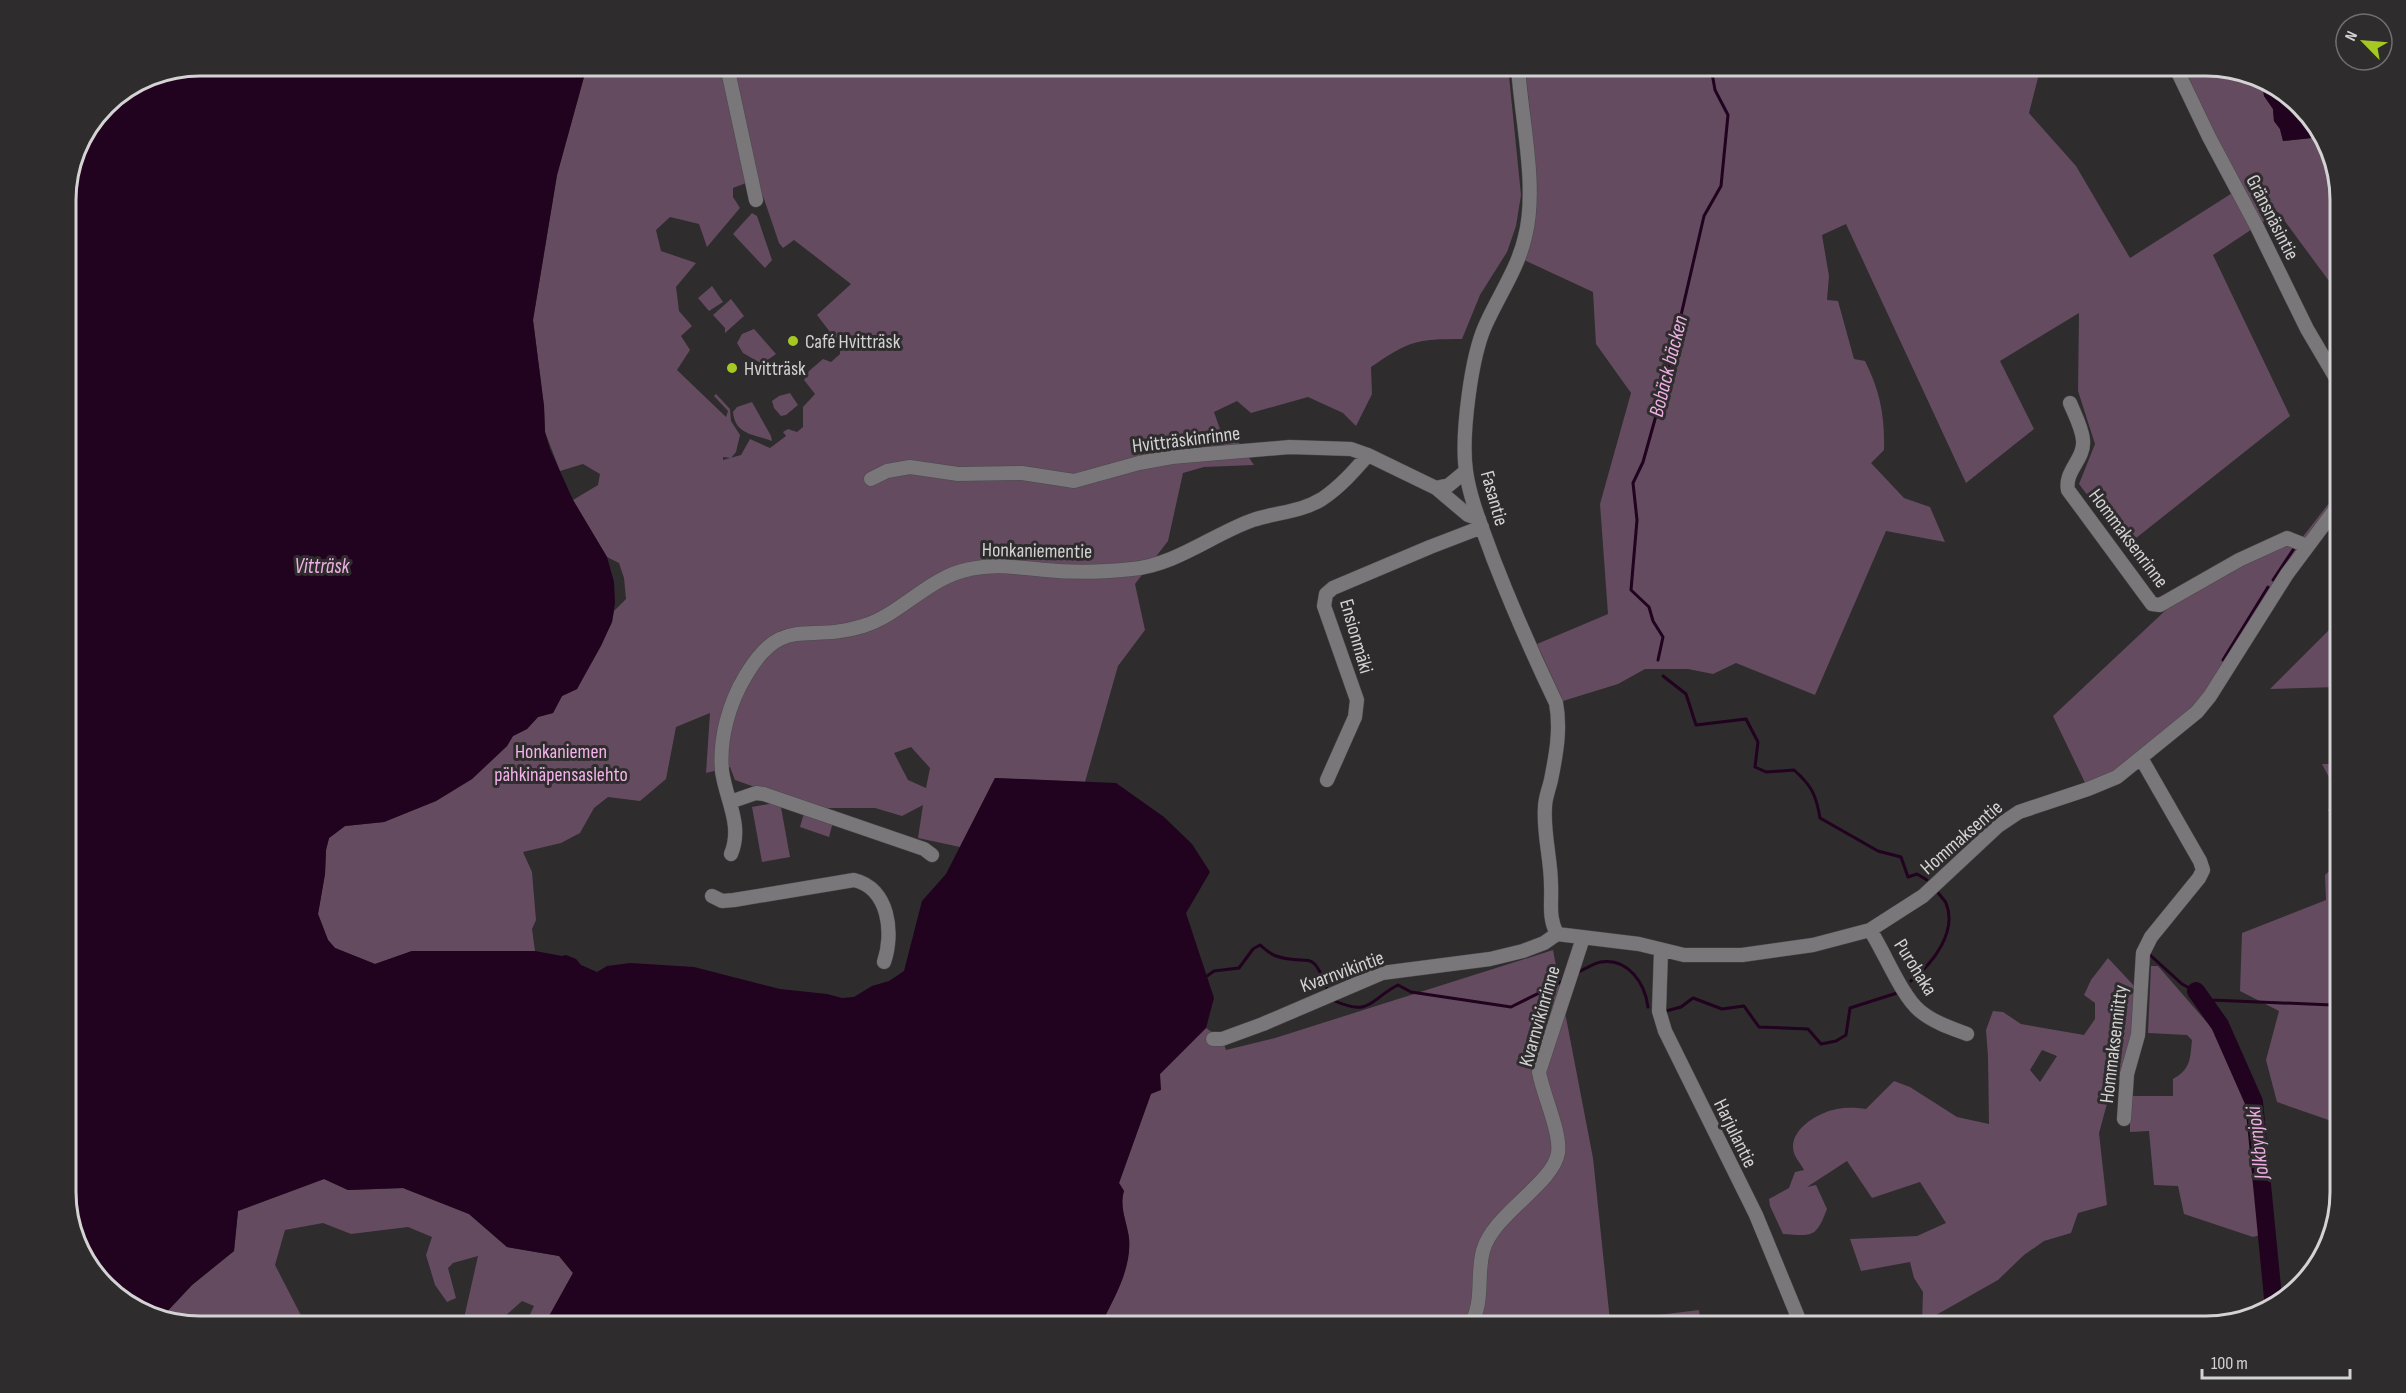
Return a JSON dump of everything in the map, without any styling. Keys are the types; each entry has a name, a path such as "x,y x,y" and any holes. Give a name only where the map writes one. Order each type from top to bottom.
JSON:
{"street":[{"path":"729,77 756,200"},
{"name":"Fasantie","path":"1519,77 1529,178 1528,221 1522,250 1485,326 1476,355 1465,449 1466,471 1480,523 1520,628 1556,703 1558,715 1555,762 1545,804 1545,828 1551,885 1550,914 1557,934"},
{"name":"Gränsnäsintie","path":"2181,77 2307,329 2329,367"},
{"name":"Hommaksenrinne","path":"2070,403 2083,441 2082,450 2066,482 2068,490 2152,604 2160,605 2239,560 2287,538 2307,546"},
{"name":"Hvitträskinrinne","path":"870,479 887,471 910,467 958,474 1022,473 1074,481 1139,462 1172,457 1290,447 1351,449 1368,455"},
{"path":"1368,455 1436,488 1480,523"},
{"name":"Honkaniementie","path":"731,854 735,844 735,822 722,772 721,746 735,694 746,674 776,639 791,633 839,632 872,623 882,619 923,589 968,569 996,565 1070,572 1148,567 1254,520 1299,510 1321,499 1338,487 1368,455"},
{"path":"1436,488 1449,485 1466,471"},
{"name":"Hommaksentie","path":"1557,934 1639,944 1684,955 1742,955 1813,945 1870,930 1923,896 1998,826 2019,812 2117,777 2197,711 2210,696 2279,586 2329,517"},
{"name":"Ensionmäki","path":"1327,780 1355,717 1357,707 1343,658 1324,606 1326,594 1333,588 1480,523"},
{"name":"Hommaksenniitty","path":"2124,1119 2127,1074 2138,1035 2143,953 2151,937 2203,870 2141,758"},
{"path":"730,802 756,793 764,794 924,849 932,855"},
{"path":"712,896 722,901 734,900 854,880 862,882 878,895 884,908 889,935 889,947 884,962"},
{"name":"Purohaka","path":"1870,930 1908,997 1919,1011 1944,1026 1967,1034"},
{"name":"Kvarnvikintie","path":"1213,1039 1221,1039 1263,1024 1382,973 1490,959 1523,951 1544,943 1557,934"},
{"name":"Kvarnvikinrinne","path":"1473,1316 1479,1300 1483,1250 1495,1228 1550,1170 1558,1153 1553,1117 1542,1089 1539,1072 1583,938"},
{"name":"Harjulantie","path":"1661,951 1659,1011 1665,1031 1756,1215 1797,1316"}],"green space":[{"name":"Honkaniemen pähkinäpensaslehto","path":"584,77 1509,77 1521,195 1516,226 1507,252 1480,295 1462,339 1414,343 1371,367 1372,394 1356,426 1343,413 1308,397 1251,413 1237,401 1214,412 1221,432 1235,437 1254,465 1204,467 1183,473 1168,541 1135,584 1145,630 1118,666 1085,782 995,778 960,847 918,838 923,805 902,816 875,808 815,808 735,780 730,767 706,773 710,713 676,727 666,779 640,801 608,797 594,808 580,833 561,843 523,852 532,872 536,920 532,929 535,951 412,951 375,964 335,948 328,940 318,914 329,838 345,826 384,822 436,801 472,779 507,746 513,736 527,729 538,717 553,713 562,696 577,689 612,622 614,611 626,599 624,578 619,563 607,557 573,500 598,485 600,474 583,464 560,471 545,432 533,320 557,175","holes":["746,183 763,196 779,243 783,248 794,240 851,284 817,315 840,345 840,354 831,362 823,359 809,371 804,380 815,394 803,407 803,427 797,432 788,429 783,432 786,436 770,448 750,439 741,455 731,458 736,452 740,435 731,421 730,409 716,394 714,396 728,411 726,417 677,370 690,350 681,336 692,326 679,311 676,287 696,263 661,251 656,230 670,217 699,224 707,247 740,208 733,197 733,188","911,747 930,768 926,788 908,780 894,753"]},
{"path":"1526,77 2038,77 2029,113 2076,166 2130,258 2237,190 2180,77 2222,78 2238,81 2263,91 2264,96 2273,109 2274,121 2280,129 2283,141 2312,138 2317,146 2327,176 2329,192 2329,281 2278,212 2213,255 2290,416 2126,546 2079,484 2095,444 2078,391 2079,313 2000,361 2034,429 1966,483 1846,224 1822,235 1829,276 1827,300 1838,301 1854,359 1865,361 1880,404 1884,426 1884,450 1871,463 1904,498 1930,507 1945,542 1886,531 1815,695 1736,663 1713,674 1688,669 1645,669 1618,684 1563,701 1537,644 1608,614 1600,504 1631,393 1596,344 1593,292 1524,260 1531,238 1534,215 1533,138"},
{"path":"752,213 757,216 772,260 765,268 733,234"},
{"path":"712,286 723,302 709,311 698,298"},
{"path":"731,299 744,316 725,333 725,328 713,315"},
{"path":"754,329 776,354 762,364 743,353 737,343 742,334"},
{"path":"790,393 798,405 786,415 781,416 774,408 772,401"},
{"path":"752,402 772,441 746,432 737,425 733,412 737,407"},
{"path":"2329,503 2329,519 2196,713 2088,789 2053,716 2184,593 2287,538 2298,543"},
{"path":"2329,630 2329,687 2270,689"},
{"path":"2322,764 2330,764 2330,779"},
{"path":"780,802 790,857 762,862 752,807"},
{"path":"804,813 833,822 829,837 800,827"},
{"path":"2330,871 2330,1120 2277,1102 2266,1060 2279,1011 2240,991 2242,933 2326,900 2325,875"},
{"path":"1553,950 1593,1158 1609,1316 1105,1316 1124,1273 1129,1250 1123,1209 1124,1191 1119,1183 1160,1074 1206,1028 1222,1039 1226,1050 1275,1038"},
{"path":"2108,958 2137,989 2134,1039 2120,1080 2114,1078 2099,1133 2107,1205 2078,1213 2071,1233 2044,1241 2024,1255 1998,1280 1934,1316 1922,1316 1923,1292 1914,1278 1910,1262 1861,1271 1850,1239 1917,1236 1946,1223 1920,1182 1872,1198 1847,1161 1807,1187 1816,1185 1827,1209 1816,1230 1807,1235 1783,1234 1769,1199 1789,1188 1795,1172 1804,1170 1794,1153 1793,1145 1795,1137 1806,1123 1837,1109 1866,1109 1894,1081 1910,1087 1957,1117 1989,1124 1986,1030 1993,1011 2003,1012 2021,1024 2084,1035 2095,1019 2095,1003 2084,995 2091,980","holes":["2042,1050 2057,1056 2040,1082 2030,1070"]},
{"path":"2151,966 2158,966 2237,1057 2249,1078 2264,1234 2253,1237 2184,1214 2178,1186 2154,1185 2149,1131 2130,1132 2130,1096 2173,1096 2173,1079 2189,1063 2191,1053 2192,1040 2187,1035 2148,1033"},
{"path":"324,1179 348,1190 403,1188 469,1214 507,1247 559,1256 573,1273 549,1316 529,1316 534,1306 522,1301 505,1316 464,1316 478,1256 453,1263 448,1268 456,1298 447,1302 435,1285 426,1255 432,1237 408,1227 351,1234 323,1223 285,1230 275,1265 301,1316 201,1316 167,1312 192,1285 234,1251 238,1211"},
{"path":"1699,1310 1700,1316 1650,1316"}],"water":[{"name":"Vitträsk","path":"192,77 584,77 557,175 533,320 545,432 550,449 573,500 607,557 614,582 615,603 612,622 577,689 562,696 553,713 538,717 527,729 513,736 507,746 472,779 436,801 384,822 345,826 329,838 318,914 328,940 335,948 375,964 412,951 535,951 566,955 597,972 607,966 630,963 694,967 780,989 827,994 842,998 854,997 872,986 889,981 904,971 922,901 946,874 995,778 1116,783 1164,817 1192,844 1210,872 1186,913 1214,998 1206,1028 1160,1074 1161,1090 1151,1094 1119,1183 1124,1191 1123,1209 1129,1238 1128,1261 1125,1273 1105,1316 549,1316 573,1273 559,1256 507,1247 469,1214 403,1188 348,1190 324,1179 238,1211 234,1251 192,1285 167,1312 138,1300 125,1291 102,1268 93,1254 81,1225 77,1201 77,192 81,168 97,132 119,107 146,89 176,79"},
{"path":"2263,91 2281,102 2299,119 2312,138 2283,141 2280,129 2274,121 2273,109 2264,96"}],"waterway":[{"name":"Bobäck bäcken","path":"1658,660 1663,637 1653,621 1649,607 1631,590 1637,520 1633,483 1643,462 1666,380 1704,216 1721,186 1728,115 1715,90 1713,77"},
{"path":"2273,580 2295,547"},
{"path":"2223,660 2268,587"},
{"name":"Bobäck bäcken","path":"1663,676 1686,694 1696,725 1746,719 1758,742 1755,767 1766,772 1794,770 1805,780 1812,791 1820,818 1878,851 1901,857 1908,877 1917,874 1927,880"},
{"name":"Bobäck bäcken","path":"1911,981 1927,966 1946,936 1949,914 1946,903 1937,891"},
{"name":"Bobäck bäcken","path":"1207,976 1214,971 1239,968 1253,949 1260,945 1276,956 1308,960 1313,963 1327,989"},
{"path":"2150,955 2182,984 2211,1000 2330,1005"},
{"name":"Bobäck bäcken","path":"1578,972 1601,962 1619,964 1627,968 1639,981 1648,1007"},
{"name":"Bobäck bäcken","path":"1335,1001 1363,1007 1398,985 1411,992 1511,1007 1563,981"},
{"name":"Jolkbynjoki","path":"2196,991 2220,1025 2254,1102 2273,1297"},
{"name":"Bobäck bäcken","path":"1666,1011 1681,1007 1693,998 1722,1009 1744,1006 1759,1027 1808,1029 1821,1044 1836,1041 1846,1035 1850,1008 1897,993"}],"place":[{"name":"Café Hvitträsk","path":"793,341"},
{"name":"Hvitträsk","path":"732,368"}]}
